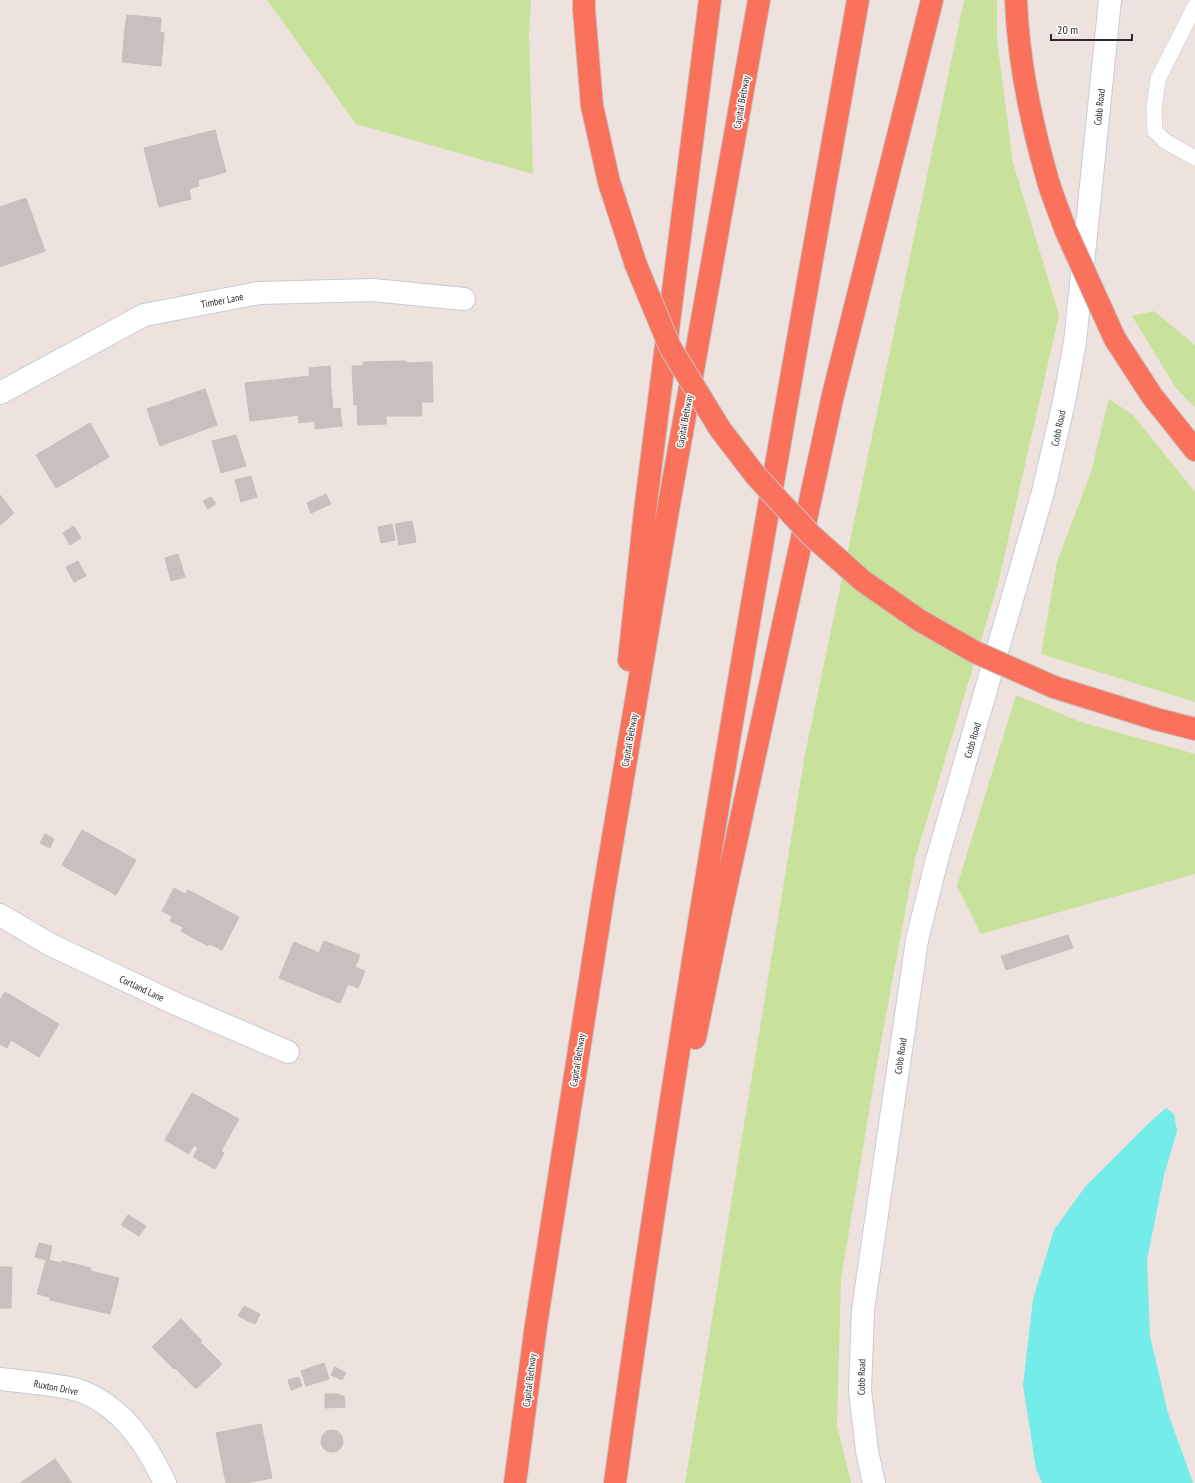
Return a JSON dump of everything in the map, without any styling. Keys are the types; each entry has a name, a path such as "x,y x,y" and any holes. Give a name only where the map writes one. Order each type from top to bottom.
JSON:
{"highway":[{"path":"584,0 592,106 609,182 636,265 670,347 720,429 756,476 811,535 864,581 919,620 975,652 1054,686 1156,719 1195,729"},
{"path":"603,896 645,511 710,0"},
{"name":"Capital Beltway","path":"515,1483 536,1325 603,896 667,516 759,0"},
{"path":"615,1483 634,1342 704,886 788,393 858,0"},
{"path":"634,1342 721,911 833,396 932,0"},
{"path":"1016,0 1018,35 1027,96 1046,174 1066,231 1115,340 1152,396 1195,450"}],"street":[{"name":"Cobb Road","path":"874,1483 867,1451 860,1390 863,1310 917,940 936,863 1043,492 1064,402 1075,342 1110,0"},
{"name":"Timber Lane","path":"0,393 138,319 151,314 258,293 373,290 464,299"},
{"name":"Cortland Lane","path":"0,915 51,945 176,1004 288,1052"},
{"name":"Ruxton Drive","path":"0,1379 77,1390 97,1398 116,1411 144,1443 166,1483"}],"lane":[{"path":"1195,6 1158,79 1154,109 1155,131 1165,141 1195,158"}],"green space":[{"path":"267,0 531,0 529,34 533,174 356,124"},
{"path":"964,0 997,0 997,39 1013,163 1059,315 998,584 915,859 877,1064 841,1279 837,1425 851,1483 685,1483 805,754"},
{"path":"1154,311 1195,345 1195,408 1176,388 1132,316"},
{"path":"1109,399 1133,415 1195,492 1195,702 1041,654 1057,562 1091,472"},
{"path":"1016,695 1081,722 1195,754 1195,874 981,934 957,886"}],"water":[{"path":"1166,1108 1174,1114 1177,1131 1164,1175 1147,1260 1150,1336 1168,1413 1193,1483 1042,1483 1036,1469 1023,1385 1033,1299 1054,1230 1085,1187"}],"building":[{"path":"127,15 161,18 160,32 125,29"},
{"path":"125,29 164,33 161,66 122,62"},
{"path":"215,130 226,172 198,180 199,186 189,189 191,199 159,207 144,148"},
{"path":"26,198 45,251 0,267 0,207"},
{"path":"406,361 406,363 432,362 433,402 421,402 422,416 386,416 386,424 358,425 357,404 354,405 352,366 363,366 363,362"},
{"path":"330,366 333,409 340,408 342,426 315,429 315,421 299,423 298,415 250,421 245,383 310,376 309,368"},
{"path":"205,389 217,425 160,446 147,409"},
{"path":"90,423 109,457 56,488 36,455"},
{"path":"236,435 246,466 221,473 212,441"},
{"path":"251,476 257,497 241,502 235,480"},
{"path":"326,494 331,504 311,513 307,503"},
{"path":"0,495 14,513 0,525"},
{"path":"211,497 216,504 208,509 203,501"},
{"path":"412,521 416,542 399,545 395,524"},
{"path":"392,524 395,540 381,543 378,527"},
{"path":"74,526 81,538 70,545 63,533"},
{"path":"178,554 185,577 171,581 165,558"},
{"path":"78,561 86,576 74,582 66,567"},
{"path":"82,830 136,860 116,895 62,865"},
{"path":"45,834 54,839 50,848 40,843"},
{"path":"174,888 185,894 188,890 239,917 222,950 209,944 208,946 181,931 183,927 170,921 172,916 162,911"},
{"path":"1068,935 1073,948 1006,970 1001,956"},
{"path":"324,941 360,955 355,967 365,971 358,988 348,984 340,1003 279,978 294,942 319,953"},
{"path":"5,992 59,1024 39,1057 11,1040 7,1048 0,1044 0,1000"},
{"path":"192,1093 239,1119 221,1151 224,1153 215,1169 193,1157 198,1148 194,1145 189,1154 165,1140"},
{"path":"128,1215 146,1226 139,1236 121,1225"},
{"path":"39,1243 52,1246 49,1260 61,1263 62,1261 91,1268 90,1271 119,1278 110,1314 50,1300 50,1297 37,1294 46,1260 35,1257"},
{"path":"0,1267 12,1267 11,1308 0,1308"},
{"path":"244,1306 260,1314 255,1324 238,1316"},
{"path":"181,1319 202,1341 200,1342 222,1364 196,1389 152,1347"},
{"path":"324,1363 329,1379 306,1386 301,1371"},
{"path":"335,1367 346,1373 342,1380 331,1375"},
{"path":"299,1377 302,1386 291,1390 288,1380"},
{"path":"325,1394 340,1394 340,1396 344,1396 345,1407 325,1408"},
{"path":"261,1424 272,1478 245,1483 226,1483 216,1433"},
{"path":"332,1430 340,1433 343,1441 340,1449 332,1452 324,1449 321,1441 324,1433"},
{"path":"55,1459 72,1483 20,1483"}]}
